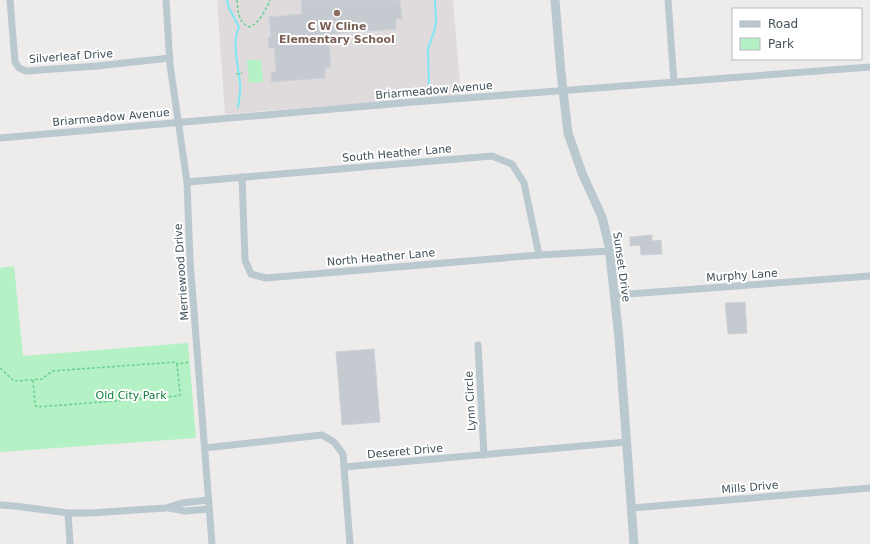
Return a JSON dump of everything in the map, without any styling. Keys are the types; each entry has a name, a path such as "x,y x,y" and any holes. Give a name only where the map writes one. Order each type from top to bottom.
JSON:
{"street":[{"name":"Silverleaf Drive","path":"10,0 15,62 19,68 26,71 97,66 170,58"},
{"name":"Merriewood Drive","path":"166,0 170,58 186,182 190,260 212,544"},
{"name":"Sunset Drive","path":"555,0 568,133 582,173 602,217 610,251 620,338 634,544"},
{"path":"668,0 674,82"},
{"name":"Briarmeadow Avenue","path":"0,138 418,102 870,67"},
{"name":"South Heather Lane","path":"186,182 492,156 512,164 524,183 539,255"},
{"name":"North Heather Lane","path":"242,177 244,260 251,274 266,278 539,255 610,251"},
{"name":"Murphy Lane","path":"615,295 870,276"},
{"name":"Lynn Circle","path":"478,345 484,455"},
{"path":"204,448 322,435 334,442 343,454 350,544"},
{"name":"Deseret Drive","path":"344,467 627,442"},
{"name":"Mills Drive","path":"632,508 870,488"},
{"path":"166,508 182,503 208,500"},
{"path":"0,505 68,513 166,508 185,511 209,509"},
{"path":"68,513 70,544"}],"path":[{"path":"237,0 240,19 244,25 249,28 259,19 270,0"},
{"path":"236,74 242,73"},
{"path":"0,368 14,381 42,379 52,371 176,362 177,364 198,360"},
{"path":"33,380 35,405 37,407 178,396 180,394 177,364"}],"shaded area":[{"path":"217,0 453,0 461,96 225,114"}],"green space":[{"path":"247,60 261,60 263,82 249,83"},
{"name":"Old City Park","path":"14,266 23,356 188,343 196,438 0,452 0,268"}],"building":[{"path":"301,0 400,0 402,19 396,19 396,29 328,34 331,67 325,68 325,78 271,82 271,72 276,72 274,48 269,48 268,37 271,37 269,17 302,14"},
{"path":"652,235 652,241 661,240 662,254 641,255 640,245 630,246 630,237"},
{"path":"745,302 747,333 728,334 725,303"},
{"path":"374,349 380,422 342,425 336,352"}],"waterway":[{"path":"227,0 229,8 239,27 236,41 240,87 238,107"},
{"path":"429,92 428,49 436,21 435,0"}],"place":[{"name":"C W Cline Elementary School","path":"337,13"}]}
